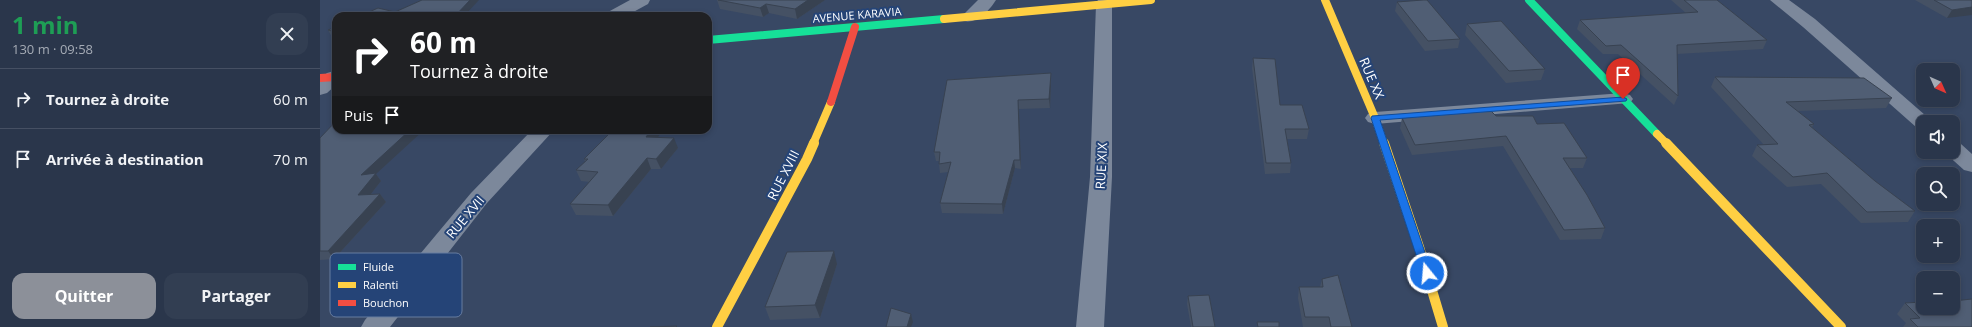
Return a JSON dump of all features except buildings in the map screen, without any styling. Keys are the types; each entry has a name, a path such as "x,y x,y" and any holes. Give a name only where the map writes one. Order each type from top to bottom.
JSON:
{"street":[{"path":"621,12 642,0"},
{"path":"970,17 988,0"},
{"name":"AVENUE KARAVIA","path":"712,40 1151,0"},
{"name":"RUE XX","path":"1325,0 1375,118 1419,247 1443,327"},
{"path":"1528,0 1841,327"},
{"path":"1778,0 1809,23 1916,117"},
{"name":"RUE XIX","path":"1090,327 1101,178 1104,4"},
{"name":"RUE XVIII","path":"717,327 807,159 834,93 855,27"},
{"path":"1375,118 1623,99"},
{"name":"RUE XVII","path":"435,253 479,198 540,134"},
{"path":"1960,155 1972,165"},
{"name":"RUE XVII","path":"375,327 383,317"}],"traffic: fast":[{"path":"1529,0 1657,134"},
{"path":"712,40 944,19"}],"traffic: slow":[{"path":"944,19 1151,0"},
{"path":"1325,0 1375,118 1419,247 1443,327"},
{"path":"717,327 807,159 831,102"},
{"path":"1657,134 1841,327"}],"traffic: jam":[{"path":"831,102 855,27"},
{"path":"320,78 332,77"}],"route":[{"path":"1427,273 1375,118 1623,99"}]}
